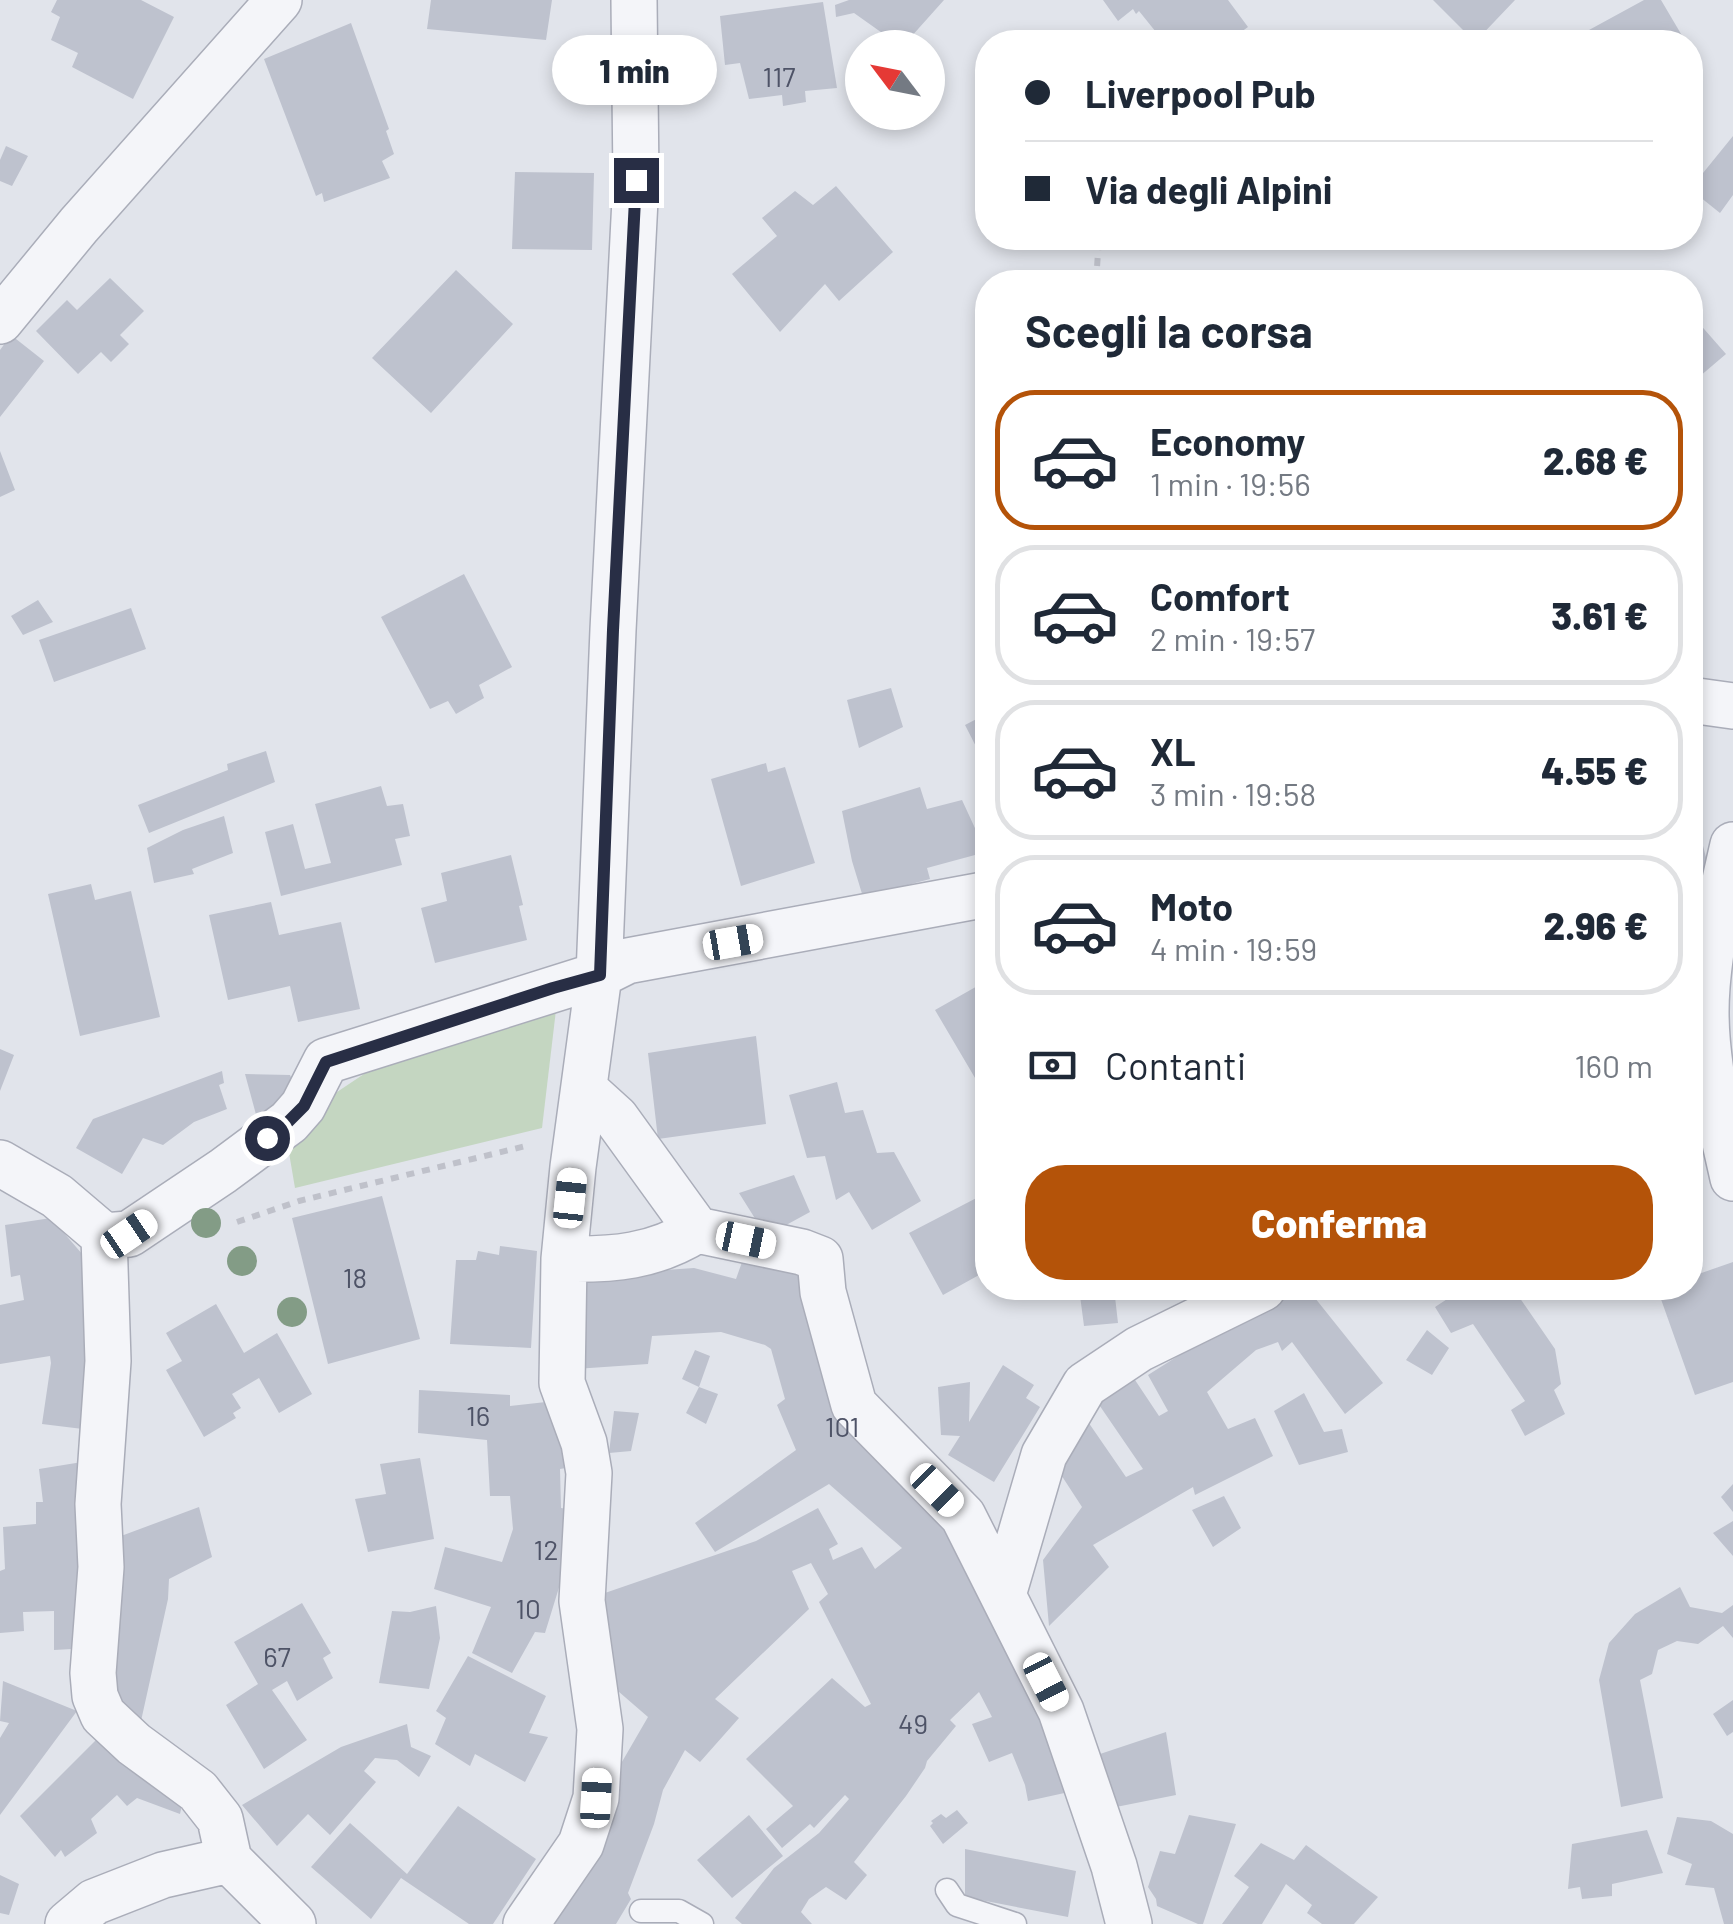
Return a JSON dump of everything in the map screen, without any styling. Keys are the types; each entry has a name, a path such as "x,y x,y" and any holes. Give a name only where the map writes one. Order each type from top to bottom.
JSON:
{"street":[{"path":"0,321 79,225 278,0"},
{"path":"526,1924 582,1844 598,1780 600,1730 582,1601 590,1473 584,1442 562,1383 564,1259 600,975 636,180 634,0"},
{"path":"1703,702 1733,706"},
{"path":"1733,845 1716,927 1706,1009 1708,1052 1733,1178"},
{"path":"0,1163 57,1196 104,1236 129,1234 288,1122 304,1106 326,1062 600,975 627,961 975,896"},
{"path":"584,1089 616,1118 697,1230 820,1259 823,1292 854,1406 963,1516 1072,1738 1129,1924"},
{"path":"564,1259 610,1260 676,1243 697,1230"},
{"path":"104,1236 108,1361 98,1504 101,1568 93,1673 95,1696 104,1715 134,1744 198,1791 220,1819 230,1860 293,1924"},
{"path":"1002,1594 1044,1456 1085,1385 1139,1348 1237,1300"},
{"path":"68,1924 94,1902 163,1875 230,1860"}],"lane":[{"path":"947,1890 957,1905 1015,1924"},
{"path":"640,1910 679,1911 702,1924"}],"path":[{"path":"226,1226 299,1201 526,1144 576,1147"}],"green space":[{"path":"556,1010 542,1128 295,1188 287,1141 316,1106 373,1068"}],"building":[{"path":"57,0 141,0 174,17 133,99 72,67 78,53 51,40 60,17 51,12"},
{"path":"431,0 552,0 546,40 427,29"},
{"path":"849,0 944,0 917,30 878,30 854,13 836,17 835,5"},
{"path":"1103,0 1228,0 1248,27 1154,30 1133,9 1118,21"},
{"path":"1433,0 1515,0 1486,30 1463,30"},
{"path":"1644,0 1661,0 1679,30 1589,30"},
{"path":"823,2 837,88 805,91 806,102 783,106 782,95 749,99 740,63 725,65 720,16"},
{"path":"351,23 389,129 386,131 394,154 382,161 390,178 324,202 322,193 316,196 264,59"},
{"path":"1733,136 1733,195 1720,213 1703,199 1703,173"},
{"path":"6,146 28,156 12,186 0,181 0,160"},
{"path":"515,172 594,173 592,250 512,249"},
{"path":"836,186 893,252 839,301 825,284 780,332 732,274 777,236 762,218 795,191 813,205"},
{"path":"456,270 513,324 431,413 372,358"},
{"path":"110,278 144,311 120,335 129,344 111,362 101,352 78,374 36,331 67,300 77,310"},
{"path":"1703,328 1726,354 1703,374"},
{"path":"11,335 44,361 0,417 0,350"},
{"path":"0,451 15,490 0,497"},
{"path":"464,574 512,667 479,685 484,698 456,714 448,701 430,709 381,617"},
{"path":"38,600 53,622 23,635 11,616"},
{"path":"131,608 146,649 54,682 39,640"},
{"path":"891,688 903,727 859,748 847,700"},
{"path":"975,720 975,745 965,725"},
{"path":"266,751 275,782 149,833 138,805 228,770 227,764"},
{"path":"766,763 768,772 785,767 815,863 741,886 711,779"},
{"path":"381,786 387,806 403,804 410,836 395,839 402,865 281,896 265,832 293,824 305,869 331,863 315,804"},
{"path":"920,787 927,809 962,800 975,828 975,855 927,868 930,879 863,897 842,811"},
{"path":"224,816 233,853 192,869 194,874 154,883 147,848"},
{"path":"1703,846 1711,877 1703,904"},
{"path":"511,855 527,940 435,963 421,908 447,901 441,873"},
{"path":"91,884 95,900 131,891 160,1017 80,1036 48,894"},
{"path":"271,902 279,935 341,922 360,1009 298,1022 290,986 228,1000 209,915"},
{"path":"975,987 975,1078 935,1010"},
{"path":"756,1036 766,1124 658,1139 648,1053"},
{"path":"0,1049 14,1055 0,1091"},
{"path":"222,1071 224,1083 219,1085 227,1109 194,1122 163,1145 143,1138 122,1174 76,1148 93,1119"},
{"path":"245,1074 290,1075 294,1084 261,1133"},
{"path":"837,1082 845,1113 863,1110 877,1153 894,1152 921,1201 872,1230 849,1192 836,1200 825,1156 807,1158 789,1095"},
{"path":"794,1175 810,1212 766,1236 739,1193"},
{"path":"382,1196 420,1339 328,1364 292,1218"},
{"path":"975,1199 975,1277 943,1295 909,1233"},
{"path":"51,1218 83,1255 91,1430 42,1424 50,1356 0,1364 0,1305 24,1300 20,1275 11,1277 5,1225"},
{"path":"500,1246 537,1251 531,1348 450,1344 456,1260 476,1260 478,1251 499,1255"},
{"path":"747,1248 805,1267 800,1283 969,1553 1013,1648 1069,1792 1028,1801 1012,1753 989,1762 972,1724 992,1717 979,1692 950,1720 956,1726 854,1862 867,1875 846,1900 826,1887 809,1899 801,1912 812,1924 742,1924 735,1918 774,1868 819,1833 849,1799 845,1795 814,1828 810,1824 782,1848 766,1829 793,1806 746,1759 832,1678 865,1707 871,1704 819,1602 828,1594 811,1563 792,1571 809,1609 715,1699 739,1718 700,1762 685,1750 663,1790 628,1893 631,1899 616,1924 550,1924 619,1767 648,1717 611,1685 602,1594 756,1541 818,1508 838,1544 829,1549 833,1560 862,1547 875,1569 902,1548 829,1484 715,1552 695,1523 796,1450 777,1405 785,1399 771,1349 765,1345 721,1332 652,1336 648,1364 575,1369 579,1276 694,1268 736,1279"},
{"path":"1733,1262 1733,1382 1695,1395 1661,1300 1703,1300 1703,1272"},
{"path":"1081,1300 1115,1300 1118,1323 1084,1326"},
{"path":"1260,1300 1317,1300 1383,1383 1345,1414 1292,1342 1282,1351 1278,1342 1256,1350 1207,1392 1228,1429 1255,1418 1273,1456 1195,1495 1193,1487 1093,1545 1109,1567 1049,1626 1043,1560 1082,1507 1054,1464 1084,1416 1126,1477 1143,1469 1091,1393 1127,1368 1159,1416 1168,1411 1148,1375 1178,1356 1194,1334"},
{"path":"1446,1300 1521,1300 1555,1349 1561,1384 1554,1390 1565,1414 1525,1436 1511,1410 1525,1401 1473,1324 1451,1333 1435,1307"},
{"path":"216,1304 244,1353 277,1333 312,1394 279,1413 259,1378 232,1394 241,1408 233,1413 236,1418 204,1437 166,1370 182,1361 166,1333"},
{"path":"1427,1330 1449,1348 1432,1375 1406,1360"},
{"path":"695,1350 710,1356 699,1387 682,1379"},
{"path":"1003,1365 1034,1385 1026,1398 1040,1407 994,1482 948,1455 960,1436 941,1435 938,1387 970,1382 969,1422"},
{"path":"699,1387 718,1394 706,1424 686,1413"},
{"path":"419,1390 510,1395 510,1406 555,1401 572,1467 560,1469 561,1508 568,1509 569,1555 545,1633 535,1632 512,1673 472,1653 491,1607 434,1589 445,1547 502,1562 513,1529 510,1496 490,1496 487,1440 418,1433"},
{"path":"1304,1393 1324,1432 1342,1429 1348,1452 1299,1465 1274,1411"},
{"path":"614,1411 639,1413 631,1451 609,1453"},
{"path":"420,1458 434,1539 368,1552 355,1499 386,1494 380,1464"},
{"path":"82,1462 90,1648 54,1650 54,1611 23,1612 24,1631 0,1633 0,1571 5,1569 3,1527 36,1524 36,1502 43,1502 39,1469"},
{"path":"1733,1484 1733,1512 1721,1497"},
{"path":"1224,1496 1241,1528 1213,1547 1192,1510"},
{"path":"199,1507 212,1557 169,1579 139,1730 111,1703 113,1539"},
{"path":"1733,1521 1733,1556 1713,1533"},
{"path":"1680,1587 1690,1607 1722,1613 1733,1605 1733,1638 1723,1626 1698,1644 1677,1641 1658,1650 1652,1674 1640,1680 1663,1798 1621,1807 1599,1680 1609,1643 1635,1614"},
{"path":"302,1603 331,1653 323,1658 333,1678 297,1701 287,1681 272,1690 307,1740 264,1769 226,1705 258,1684 234,1642"},
{"path":"436,1606 440,1638 429,1689 379,1683 392,1611 410,1612"},
{"path":"468,1656 546,1696 529,1733 548,1737 525,1782 475,1754 470,1766 435,1744 446,1718 436,1711"},
{"path":"3,1681 77,1711 0,1815 0,1738 9,1723 0,1721"},
{"path":"1733,1700 1733,1732 1727,1736 1713,1714"},
{"path":"407,1724 411,1747 431,1756 419,1777 397,1760 375,1758 364,1771 376,1782 330,1835 308,1814 277,1846 242,1805 341,1747"},
{"path":"1166,1732 1176,1795 1111,1808 1100,1754"},
{"path":"101,1735 184,1796 180,1814 137,1798 127,1806 117,1795 91,1819 97,1833 65,1857 61,1850 55,1857 20,1816"},
{"path":"458,1806 536,1859 493,1924 469,1924 401,1878 371,1919 311,1867 350,1823 407,1874"},
{"path":"957,1810 968,1823 943,1844 930,1826 931,1821 941,1814 946,1818"},
{"path":"749,1815 783,1856 732,1898 697,1860"},
{"path":"1189,1815 1236,1824 1203,1924 1157,1906 1148,1887 1160,1851 1175,1854"},
{"path":"1677,1817 1711,1821 1733,1834 1733,1924 1724,1924 1714,1888 1685,1885 1692,1864 1667,1854"},
{"path":"1647,1830 1663,1873 1612,1884 1612,1896 1582,1899 1580,1887 1568,1889 1572,1844"},
{"path":"1261,1843 1294,1860 1306,1845 1378,1897 1354,1924 1322,1924 1307,1913 1312,1905 1286,1884 1262,1924 1222,1924 1249,1887 1234,1876"},
{"path":"965,1849 1076,1871 1068,1917 965,1897"},
{"path":"0,1875 19,1884 9,1915 0,1913"}],"route":[{"path":"267,1138 304,1106 326,1062 600,975 636,180"}]}
